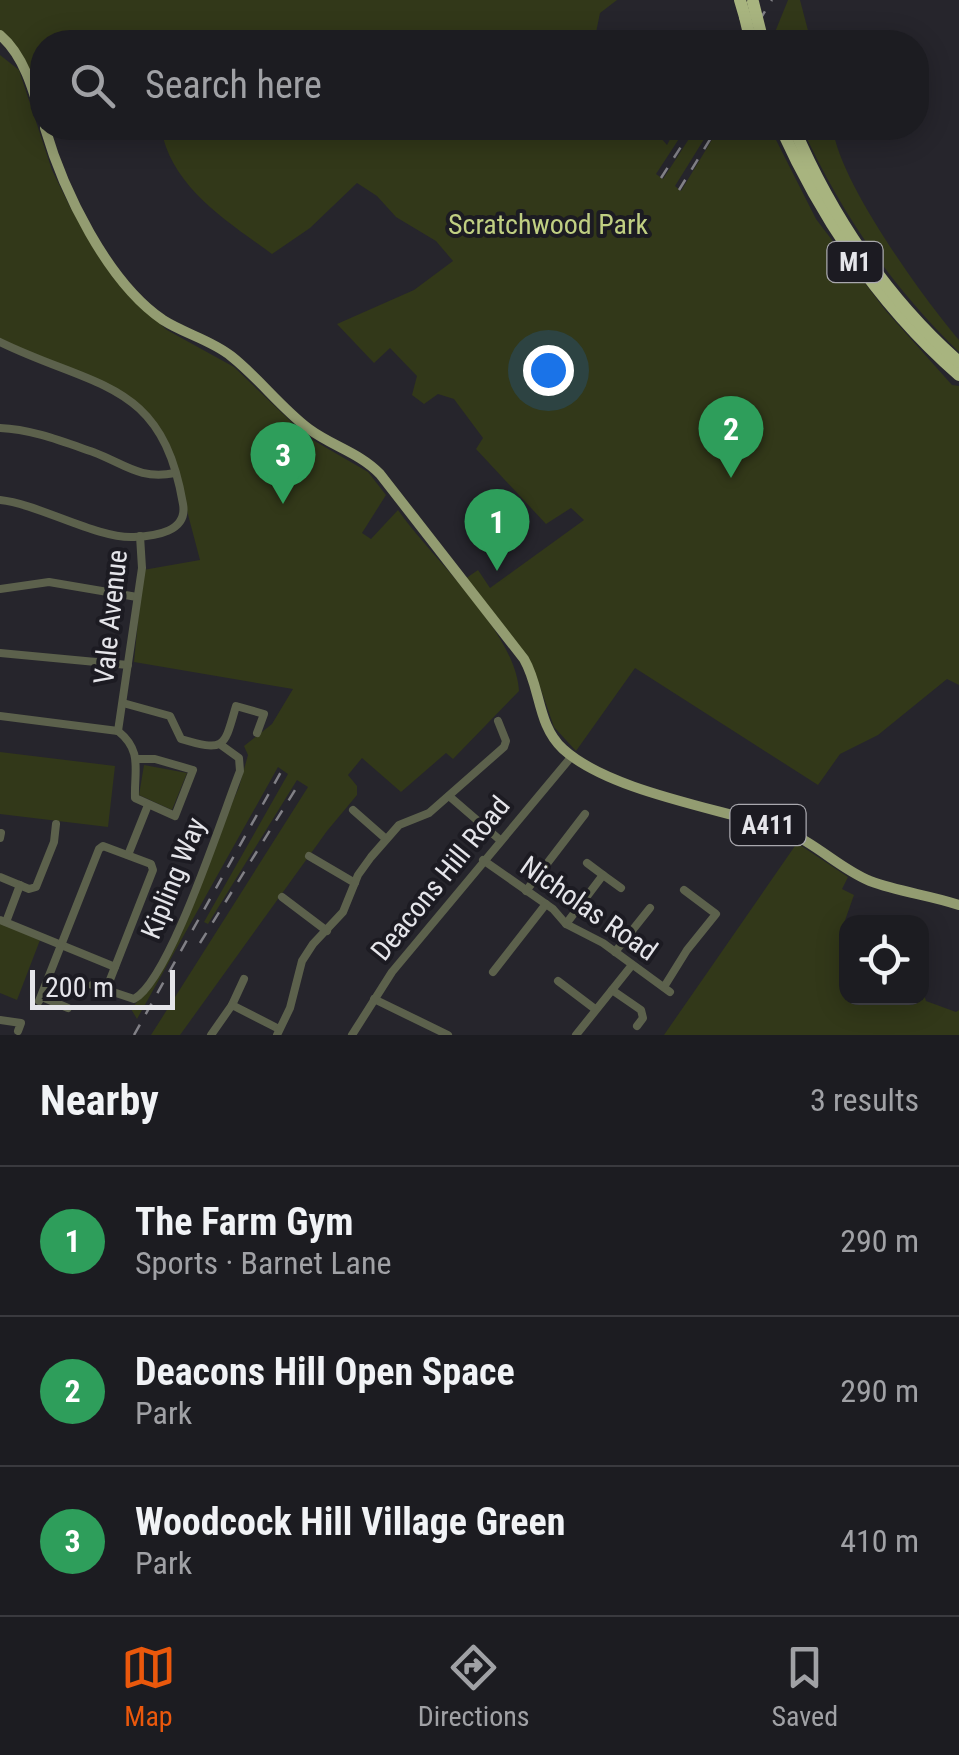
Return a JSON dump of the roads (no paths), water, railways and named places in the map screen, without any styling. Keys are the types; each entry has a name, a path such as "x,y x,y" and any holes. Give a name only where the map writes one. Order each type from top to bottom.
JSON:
{"highway":[{"path":"746,0 748,30"},
{"path":"746,0 758,30"},
{"name":"M1","path":"787,140 842,245 894,311 959,375"},
{"name":"M1","path":"800,140 863,253 927,331 959,362"}],"main road":[{"name":"A411","path":"0,38 14,52 30,90"},
{"name":"A411","path":"50,140 70,198 102,252 136,295 162,319 228,353 302,423 363,458 380,474 524,659 546,727 572,756 643,790 780,829 808,841 872,882 959,905"}],"street":[{"path":"0,342 134,402 160,430 176,472 183,517 171,530 140,536 117,535 0,500"},
{"path":"0,428 20,430 95,453 147,476 176,472"},
{"name":"Vale Avenue","path":"118,731 143,558 140,536"},
{"path":"0,589 50,582 137,597"},
{"path":"0,653 128,665"},
{"path":"123,703 170,716 181,740 211,748 227,739 236,706 264,714 257,733"},
{"path":"0,716 118,731 132,745 138,760 135,798 174,820 195,767 156,758 138,760"},
{"path":"232,1005 278,1032 290,1008 302,961 343,912 362,868 399,825 429,813 504,747 506,742 498,721"},
{"name":"Kipling Way","path":"106,990 127,999 140,996 165,958 240,772 239,758 222,745"},
{"name":"Deacons Hill Road","path":"352,1035 374,999 483,860 572,756"},
{"path":"448,796 500,840"},
{"path":"128,855 148,805"},
{"path":"353,810 386,838"},
{"path":"526,891 585,814"},
{"path":"0,877 36,887 56,824"},
{"path":"68,1008 40,999 99,849 106,846 150,864 153,870 106,990 92,985"},
{"path":"310,856 356,883"},
{"name":"Nicholas Road","path":"483,860 546,904 566,924 667,989 687,950 716,914 684,890"},
{"path":"588,863 621,888"},
{"path":"566,924 603,875"},
{"path":"16,884 3,921 115,967"},
{"path":"282,897 327,931"},
{"path":"493,972 546,904"},
{"path":"615,952 650,908"},
{"path":"576,1035 632,965"},
{"path":"211,1035 244,980"},
{"path":"558,981 595,1009"},
{"path":"612,990 641,1010 643,1016 637,1026"},
{"path":"374,999 448,1035"},
{"path":"0,1020 21,1023 18,1031"}],"railway":[{"path":"753,30 772,0"},
{"path":"661,178 685,140"},
{"path":"679,190 710,140"},
{"path":"134,1035 282,770"},
{"path":"200,943 300,782"}],"place":[{"name":"Deacons Hill Open Space","path":"731,478"},
{"name":"Woodcock Hill Village Green","path":"283,504"},
{"name":"The Farm Gym","path":"497,571"}],"park label":[{"name":"Scratchwood Park","path":"548,224"}]}
